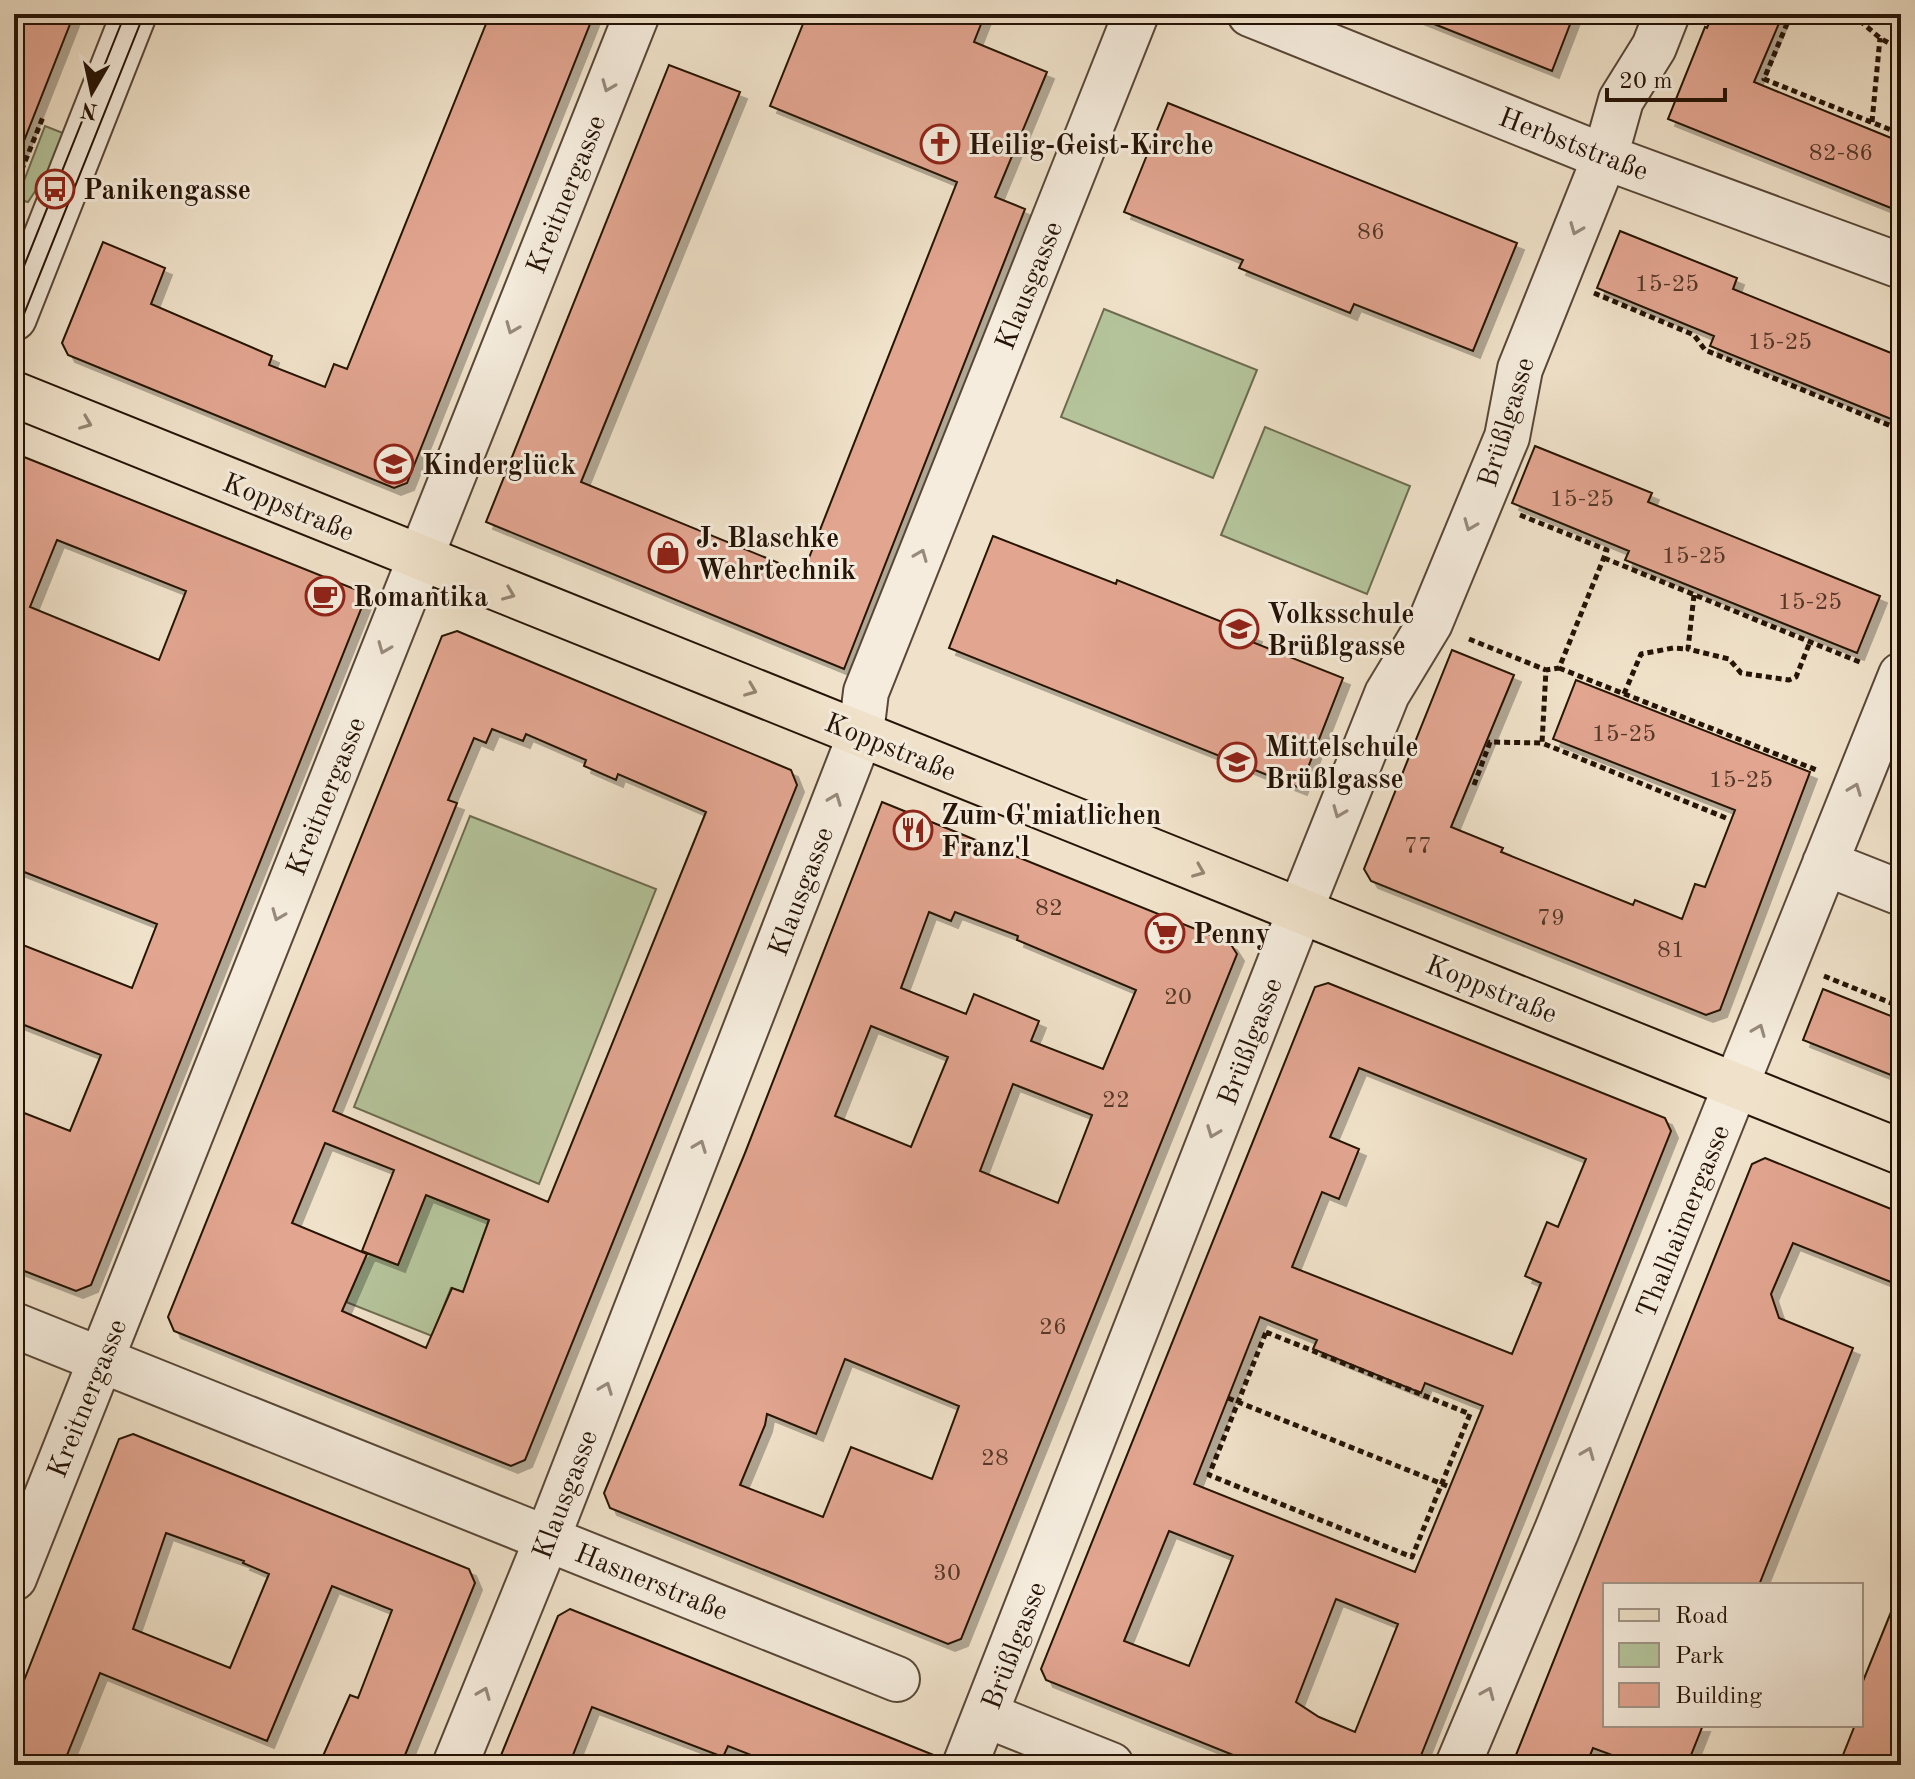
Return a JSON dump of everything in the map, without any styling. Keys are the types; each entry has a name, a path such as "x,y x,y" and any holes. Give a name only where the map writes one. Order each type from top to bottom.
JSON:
{"main road":[{"name":"Koppstraße","path":"14,394 1901,1152"}],"street":[{"path":"14,318 134,14"},
{"name":"Kreitnergasse","path":"14,1578 637,14"},
{"name":"Klausgasse","path":"455,1765 547,1539 861,733 866,692 1136,14"},
{"name":"Herbststraße","path":"1250,14 1605,157 1901,266"},
{"name":"Brüßlgasse","path":"965,1765 1387,694 1430,623 1507,437 1520,369 1605,157 1621,100 1654,47 1667,14"},
{"name":"Thalhaimergasse","path":"1458,1765 1900,677"},
{"path":"1825,863 1901,893"},
{"name":"Hasnerstraße","path":"14,1325 897,1679"},
{"path":"986,1715 1111,1765"}],"path":[{"path":"1791,14 1774,46 1764,79 1901,134"},
{"path":"1852,14 1880,38 1901,50"},
{"path":"1872,122 1880,38"},
{"path":"14,189 43,117"},
{"path":"1556,278 1694,335 1705,350 1901,430"},
{"path":"1481,499 1607,550 1559,668"},
{"path":"1604,558 1900,677"},
{"path":"1688,649 1694,595"},
{"path":"1430,623 1546,670 1559,668 1856,786"},
{"path":"1624,694 1641,654 1673,648 1688,649 1729,659 1741,673 1789,680 1796,677 1810,642"},
{"path":"1542,743 1546,670"},
{"path":"1474,785 1490,742 1542,743 1726,818"},
{"path":"1786,961 1901,1007"},
{"path":"1266,1332 1470,1414 1442,1483 1412,1557 1209,1475 1266,1332"},
{"path":"1228,1398 1450,1487"}],"green space":[{"path":"45,126 68,135 59,155 28,202 17,199"},
{"path":"1104,309 1257,370 1213,478 1061,417"},
{"path":"1265,427 1410,486 1367,594 1221,535"},
{"path":"470,816 656,889 539,1184 354,1107"},
{"path":"426,1195 489,1220 463,1292 451,1288 432,1336 346,1302 367,1253 398,1265"}],"building":[{"path":"14,14 74,14 16,161 14,160"},
{"path":"490,14 594,14 407,483 394,488 68,355 62,343 103,242 165,268 151,304 272,356 269,365 325,387 334,364 347,369"},
{"path":"807,14 985,14 974,42 1047,72 995,197 1025,209 844,669 486,522 669,65 740,92 581,482 803,573 957,182 770,106"},
{"path":"1409,14 1574,14 1552,71"},
{"path":"1713,14 1783,14 1754,82 1901,142 1901,212 1668,119"},
{"path":"1168,103 1517,243 1473,351 1354,304 1350,313 1239,268 1243,260 1124,212"},
{"path":"1620,231 1737,278 1733,289 1901,357 1901,423 1710,346 1714,336 1597,288"},
{"path":"1535,446 1652,493 1648,502 1880,596 1857,653 1625,560 1629,551 1512,503"},
{"path":"14,453 367,594 91,1285 76,1291 14,1267 14,1109 70,1131 101,1055 14,1021 14,967 23,945 132,988 157,924 14,868","holes":["57,540 186,591 159,660 30,607"]},
{"path":"993,536 1116,584 1117,580 1255,635 1252,642 1343,678 1300,788 949,648"},
{"path":"457,631 791,770 797,785 525,1460 511,1466 174,1331 168,1317 442,636","holes":["492,729 523,741 526,734 586,760 584,766 616,780 618,774 706,812 548,1202 333,1111 457,803 448,800 474,738 486,743","325,1143 394,1170 362,1251 398,1265 426,1195 489,1220 463,1292 452,1288 426,1348 342,1311 367,1254 292,1223"]},
{"path":"1452,650 1514,675 1451,827 1503,848 1501,852 1633,905 1635,900 1682,919 1695,884 1705,887 1735,810 1553,739 1576,680 1810,772 1720,1010 1706,1015 1371,881 1364,869"},
{"path":"882,802 1230,943 1237,954 961,1639 948,1644 610,1508 604,1493 745,1153","holes":["929,912 951,921 955,912 1018,936 1017,940 1136,990 1103,1069 1031,1041 1039,1021 974,994 966,1014 901,988","871,1026 948,1057 911,1147 835,1116","1013,1084 1092,1115 1058,1203 980,1171","845,1359 959,1406 932,1479 851,1447 823,1517 740,1485 767,1414 816,1434"]},
{"path":"1328,983 1665,1118 1671,1131 1420,1758 1433,1765 1258,1765 1046,1680 1041,1669 1315,987","holes":["1359,1068 1586,1159 1558,1227 1547,1222 1525,1276 1541,1283 1512,1354 1292,1267 1322,1192 1339,1199 1359,1149 1330,1137","1260,1317 1317,1340 1313,1349 1421,1393 1425,1383 1483,1406 1415,1572 1194,1484","1169,1531 1233,1556 1189,1666 1124,1641","1336,1599 1398,1624 1355,1732 1319,1717 1296,1702"]},
{"path":"1823,989 1901,1020 1901,1079 1803,1040"},
{"path":"1765,1158 1901,1213 1901,1286 1793,1243 1771,1294 1779,1318 1853,1348 1760,1583 1603,1583 1603,1727 1702,1727 1687,1765 1639,1765 1593,1748 1586,1765 1512,1765 1752,1164"},
{"path":"133,1434 469,1569 475,1583 401,1765 319,1765 350,1695 358,1698 392,1610 332,1586 267,1741 100,1673 63,1765 14,1765 14,1706 119,1439","holes":["166,1533 244,1561 269,1574 230,1668 133,1629"]},
{"path":"1900,1590 1901,1765 1839,1765 1854,1727 1863,1727 1863,1681"},
{"path":"570,1609 941,1758 941,1765 777,1765 728,1746 723,1757 592,1707 569,1765 497,1765 558,1616"}],"tram line":[{"path":"14,291 125,14"},
{"path":"14,339 144,14"}],"place":[{"name":"Heilig-Geist-Kirche","path":"940,144"},
{"name":"Panikengasse","path":"55,189"},
{"name":"Kinderglück","path":"394,464"},
{"name":"J. Blaschke Wehrtechnik","path":"668,553"},
{"name":"Romantika","path":"325,596"},
{"name":"Volksschule Brüßlgasse","path":"1239,629"},
{"name":"Mittelschule Brüßlgasse","path":"1237,762"},
{"name":"Zum G'miatlichen Franz'l","path":"913,830"},
{"name":"Penny","path":"1165,933"}]}
